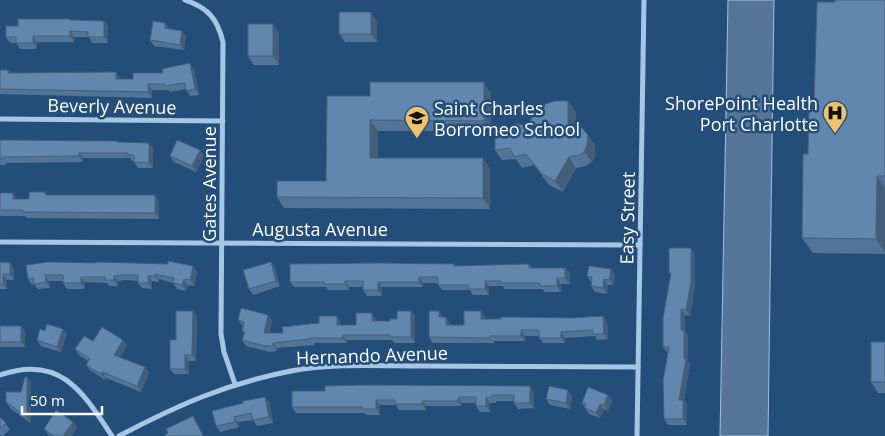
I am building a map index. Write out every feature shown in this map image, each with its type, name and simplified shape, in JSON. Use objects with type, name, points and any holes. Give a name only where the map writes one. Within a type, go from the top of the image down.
[{"type":"street","name":"Gates Avenue","points":[[185,0],[198,4],[211,15],[219,27],[223,42],[221,334],[224,352],[235,384]]},
{"type":"street","name":"Easy Street","points":[[637,436],[644,0]]},
{"type":"street","name":"Beverly Avenue","points":[[0,119],[223,121]]},
{"type":"street","name":"Augusta Avenue","points":[[0,242],[640,245]]},
{"type":"street","name":"Hernando Avenue","points":[[119,436],[173,408],[235,384],[293,371],[351,366],[638,367]]},
{"type":"street","points":[[0,375],[14,370],[34,369],[55,374],[74,385],[87,398],[112,436]]},
{"type":"water","points":[[728,0],[774,0],[768,436],[720,436]]},
{"type":"building","name":"ShorePoint Health Port Charlotte","points":[[835,0],[885,0],[885,176],[877,176],[876,239],[802,238],[803,154],[808,154],[809,103],[814,103],[817,2],[835,2]]},
{"type":"building","points":[[339,12],[371,12],[371,34],[339,34]]},
{"type":"building","points":[[18,19],[104,21],[104,37],[88,37],[88,32],[70,31],[70,36],[33,36],[33,43],[16,43],[16,37],[6,37],[6,26],[18,26]]},
{"type":"building","points":[[153,21],[165,23],[165,28],[182,31],[180,45],[150,40]]},
{"type":"building","points":[[248,24],[273,24],[273,56],[248,56]]},
{"type":"building","points":[[190,63],[195,89],[186,91],[185,83],[166,86],[165,84],[148,84],[148,92],[0,89],[0,70],[8,70],[8,73],[116,72],[116,79],[133,79],[133,73],[163,73],[162,69]]},
{"type":"building","points":[[370,82],[484,82],[484,121],[370,120],[370,158],[483,158],[483,198],[277,197],[277,181],[326,181],[327,96],[370,96]]},
{"type":"building","points":[[555,101],[568,101],[568,123],[582,128],[588,135],[584,152],[569,157],[555,181],[542,174],[526,154],[514,157],[510,148],[495,150],[495,131],[509,133],[515,123],[526,126],[545,104]]},
{"type":"building","points":[[0,140],[149,143],[149,163],[134,162],[134,155],[128,155],[128,153],[79,153],[79,156],[2,157],[0,159]]},
{"type":"building","points":[[177,140],[200,150],[192,166],[170,156]]},
{"type":"building","points":[[29,192],[45,192],[45,195],[155,195],[155,213],[23,212],[23,210],[0,210],[0,193],[13,193],[13,199],[29,199]]},
{"type":"building","points":[[669,248],[691,248],[691,282],[686,310],[681,309],[681,330],[684,330],[684,359],[686,359],[679,400],[683,400],[683,419],[664,419],[663,380],[669,347],[663,347],[663,318],[671,273],[669,273]]},
{"type":"building","points":[[168,261],[193,266],[190,280],[184,279],[182,285],[173,283],[174,278],[155,274],[155,276],[148,276],[148,283],[138,283],[138,275],[122,275],[114,276],[114,280],[105,280],[105,277],[81,277],[81,283],[63,283],[63,275],[45,275],[46,282],[34,284],[33,278],[28,279],[26,265],[48,262],[168,264]]},
{"type":"building","points":[[0,262],[10,263],[10,274],[3,274],[3,284],[0,284]]},
{"type":"building","points":[[271,262],[276,281],[249,289],[243,270]]},
{"type":"building","points":[[290,264],[454,264],[454,266],[529,264],[529,268],[565,268],[565,278],[557,278],[557,286],[540,286],[540,283],[485,281],[485,289],[469,289],[469,285],[438,285],[438,277],[419,277],[419,282],[378,282],[378,290],[363,290],[363,281],[345,281],[345,284],[290,282]]},
{"type":"building","points":[[589,266],[611,269],[609,280],[604,279],[603,288],[591,286],[592,277],[587,276]]},
{"type":"building","points":[[241,308],[268,315],[264,333],[283,333],[282,327],[319,323],[319,316],[337,316],[337,325],[356,325],[356,313],[372,313],[372,321],[390,321],[390,319],[397,319],[397,311],[411,311],[411,337],[343,335],[343,338],[310,338],[273,343],[273,346],[265,346],[242,340],[245,332],[242,331],[244,322],[238,320]]},
{"type":"building","points":[[176,311],[193,311],[192,355],[185,355],[185,369],[170,369],[170,340],[176,340]]},
{"type":"building","points":[[429,311],[439,311],[439,317],[446,317],[446,325],[464,325],[464,311],[481,311],[481,319],[501,319],[501,317],[574,318],[603,316],[604,334],[593,334],[593,330],[561,332],[561,338],[539,338],[539,330],[521,330],[521,336],[490,336],[490,338],[429,337]]},
{"type":"building","points":[[47,324],[63,329],[57,347],[37,340],[40,329],[45,331]]},
{"type":"building","points":[[0,326],[21,326],[21,342],[0,342]]},
{"type":"building","points":[[102,327],[123,340],[114,355],[145,367],[137,386],[102,372],[101,374],[86,365],[90,359],[75,349],[84,336],[93,341]]},
{"type":"building","points":[[871,342],[885,342],[885,382],[871,382]]},
{"type":"building","points":[[25,377],[27,377],[27,417],[6,402],[6,392],[21,392]]},
{"type":"building","points":[[325,386],[530,386],[530,403],[514,403],[514,395],[492,395],[492,397],[486,397],[486,406],[476,406],[476,397],[458,397],[458,401],[422,401],[422,404],[395,404],[395,400],[376,400],[376,409],[362,409],[362,407],[292,407],[292,391],[325,391]]},
{"type":"building","points":[[549,386],[568,390],[566,403],[546,399]]},
{"type":"building","points":[[588,387],[608,395],[604,405],[600,404],[596,413],[585,408],[586,404],[582,403]]},
{"type":"building","points":[[265,397],[269,417],[253,420],[251,413],[234,417],[235,422],[216,426],[212,411],[243,403],[243,401]]},
{"type":"building","points":[[56,410],[73,422],[63,436],[54,436],[44,429]]},
{"type":"building","points":[[193,416],[203,436],[164,436],[168,433],[166,429]]},
{"type":"building","points":[[0,417],[6,423],[0,429]]},
{"type":"place","name":"ShorePoint Health Port Charlotte","points":[[835,134]]},
{"type":"place","name":"Saint Charles Borromeo School","points":[[417,139]]}]
